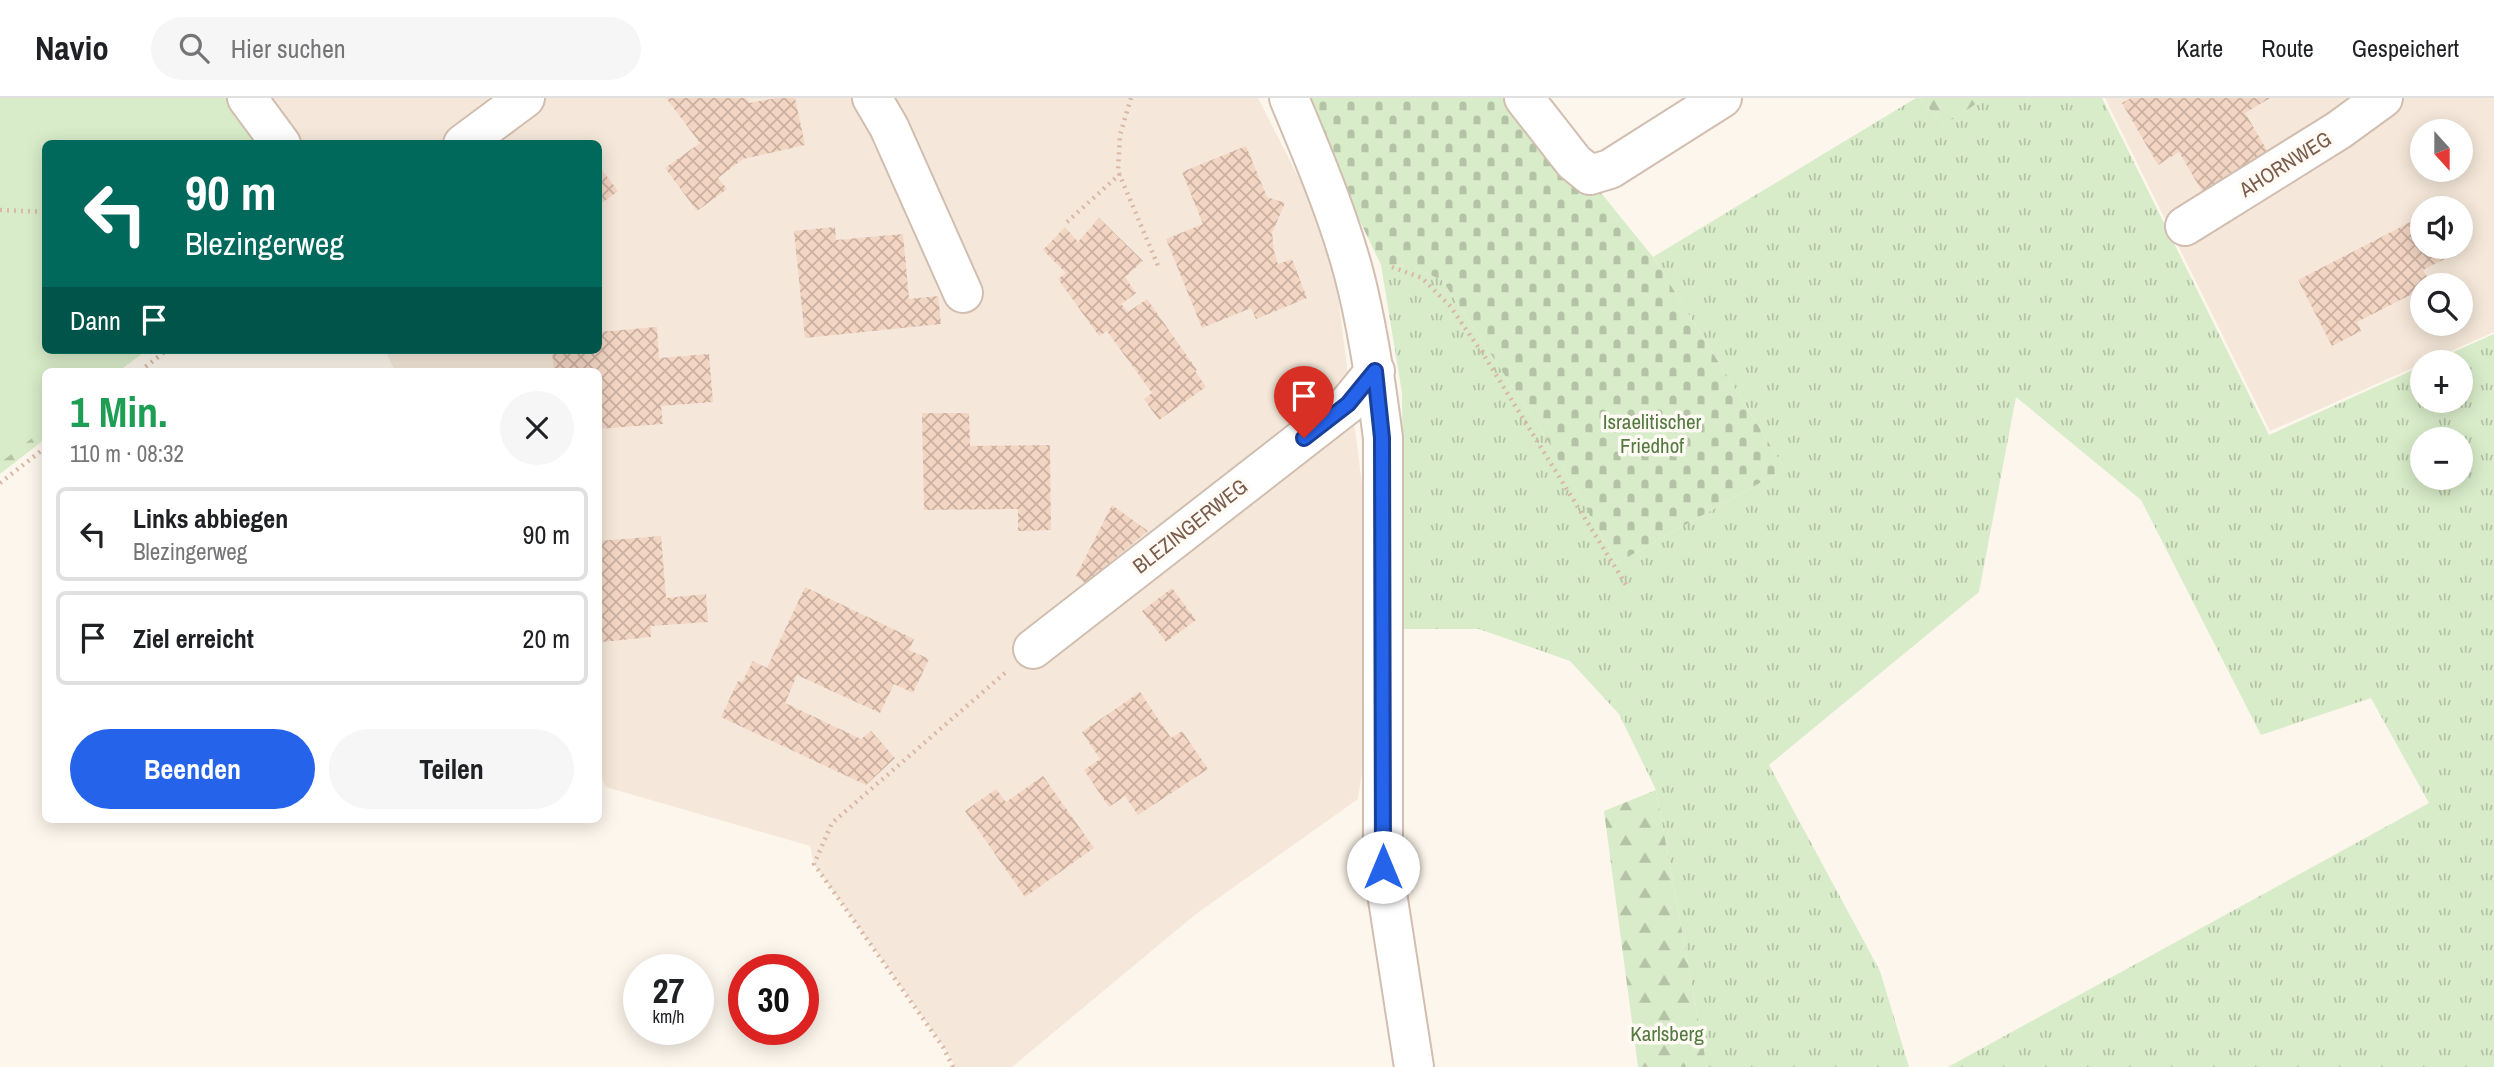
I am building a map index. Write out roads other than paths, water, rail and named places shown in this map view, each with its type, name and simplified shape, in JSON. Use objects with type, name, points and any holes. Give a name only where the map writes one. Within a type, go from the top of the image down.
[{"type":"street","points":[[247,98],[278,140]]},
{"type":"street","points":[[468,140],[525,98]]},
{"type":"street","points":[[872,98],[889,127],[963,293]]},
{"type":"street","points":[[1289,98],[1320,173],[1353,273],[1375,371],[1382,438],[1383,867],[1414,1067]]},
{"type":"street","points":[[1524,98],[1574,162],[1590,175],[1610,169],[1722,98]]},
{"type":"street","name":"AHORNWEG","points":[[2185,226],[2339,130],[2383,98]]},
{"type":"street","name":"BLEZINGERWEG","points":[[1033,649],[1348,404],[1375,371]]},
{"type":"park label","name":"Israelitischer Friedhof","points":[[1652,433]]},
{"type":"park label","name":"Karlsberg","points":[[1667,1033]]}]
